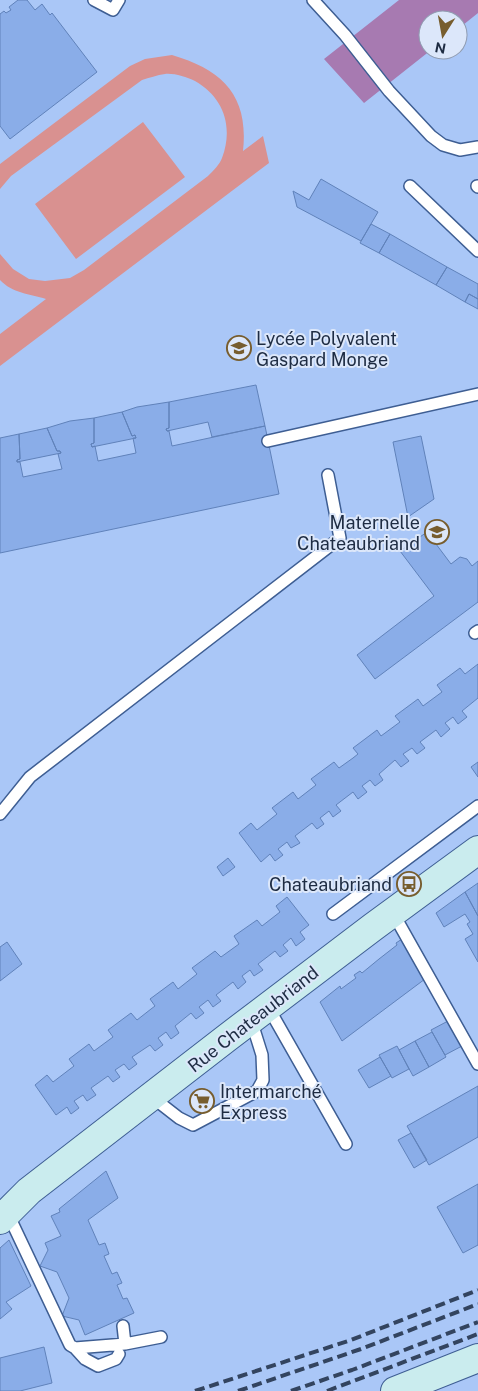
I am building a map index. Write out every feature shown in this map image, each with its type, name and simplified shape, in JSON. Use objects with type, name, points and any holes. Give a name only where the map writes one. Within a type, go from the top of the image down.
[{"type":"street","name":"Rue Chateaubriand","points":[[3,1214],[29,1191],[259,1014],[478,850]]},
{"type":"street","points":[[395,1391],[478,1358]]},
{"type":"lane","points":[[94,0],[113,10],[119,0]]},
{"type":"lane","points":[[313,0],[345,34],[389,91],[431,136],[443,145],[460,150],[478,147]]},
{"type":"lane","points":[[410,186],[478,251]]},
{"type":"lane","points":[[268,441],[478,394]]},
{"type":"lane","points":[[0,814],[30,777],[340,538],[328,475]]},
{"type":"lane","points":[[333,914],[478,806]]},
{"type":"lane","points":[[393,913],[478,1064]]},
{"type":"lane","points":[[152,1097],[179,1118],[193,1125],[257,1090],[263,1080],[259,1014]]},
{"type":"lane","points":[[259,1014],[346,1144]]},
{"type":"lane","points":[[3,1214],[70,1345],[85,1359],[98,1366],[116,1358],[122,1349],[123,1326]]},
{"type":"lane","points":[[75,1348],[122,1349],[161,1337]]},
{"type":"shaded area","points":[[399,0],[478,0],[478,13],[468,21],[468,10],[418,10],[418,60],[364,103],[324,59]]},
{"type":"shaded area","points":[[172,55],[190,61],[205,69],[218,77],[229,88],[237,100],[242,115],[244,132],[243,151],[263,136],[269,163],[0,366],[0,334],[46,299],[10,288],[0,280],[0,254],[13,269],[29,279],[45,281],[70,278],[84,270],[212,172],[222,158],[225,146],[227,135],[224,113],[213,95],[195,81],[172,74],[162,74],[142,80],[11,176],[0,189],[0,164],[130,66],[145,59]]},
{"type":"shaded area","points":[[143,122],[185,177],[76,259],[35,204]]},
{"type":"building","points":[[18,0],[27,0],[35,10],[42,4],[50,15],[52,13],[97,72],[10,139],[0,126],[0,14],[11,10],[9,7]]},
{"type":"building","points":[[321,179],[378,212],[361,241],[297,207],[293,191],[309,200]]},
{"type":"building","points":[[371,224],[390,234],[379,253],[360,243]]},
{"type":"building","points":[[390,234],[447,267],[436,285],[379,253]]},
{"type":"building","points":[[447,267],[478,284],[478,299],[469,294],[465,302],[436,285]]},
{"type":"building","points":[[469,294],[478,299],[478,309],[465,302]]},
{"type":"building","points":[[256,385],[265,426],[212,437],[208,422],[167,431],[166,429],[169,428],[169,402]]},
{"type":"building","points":[[169,402],[169,428],[166,429],[169,431],[172,446],[265,426],[279,494],[0,553],[0,438],[19,434],[20,459],[17,462],[20,462],[23,477],[62,469],[58,454],[61,453],[57,451],[47,428],[70,421],[94,418],[94,443],[91,444],[92,447],[95,446],[98,461],[136,453],[133,438],[136,438],[135,435],[132,436],[122,412],[137,407]]},
{"type":"building","points":[[122,412],[132,436],[135,435],[136,438],[92,447],[91,444],[94,443],[94,418]]},
{"type":"building","points":[[47,428],[57,451],[61,453],[17,462],[20,459],[19,434]]},
{"type":"building","points":[[421,436],[434,499],[408,517],[393,442]]},
{"type":"building","points":[[427,532],[451,564],[460,557],[467,559],[472,566],[478,561],[478,602],[375,679],[357,655],[434,596],[400,551]]},
{"type":"building","points":[[478,664],[478,698],[462,711],[467,717],[458,724],[453,717],[445,723],[450,729],[441,737],[436,730],[420,742],[425,748],[417,754],[412,748],[403,754],[409,761],[401,767],[395,760],[379,774],[383,780],[375,786],[370,780],[362,786],[367,792],[358,799],[353,792],[336,805],[341,811],[333,817],[329,811],[320,818],[324,824],[317,829],[312,823],[295,836],[300,843],[291,848],[287,842],[278,849],[283,855],[275,861],[270,854],[261,862],[239,833],[251,823],[257,830],[277,814],[272,808],[293,792],[298,799],[316,785],[311,779],[334,762],[339,768],[358,754],[353,748],[377,730],[381,736],[400,722],[395,716],[418,699],[423,706],[442,692],[437,685],[460,668],[465,674]]},
{"type":"building","points":[[478,762],[478,777],[471,767]]},
{"type":"building","points":[[228,858],[235,867],[223,876],[217,867]]},
{"type":"building","points":[[478,883],[478,916],[465,892]]},
{"type":"building","points":[[465,892],[478,916],[478,962],[465,939],[473,934],[467,924],[470,922],[465,914],[444,927],[436,913]]},
{"type":"building","points":[[287,897],[309,925],[300,932],[305,939],[296,946],[291,938],[283,945],[288,951],[280,957],[275,951],[258,964],[263,970],[254,976],[250,970],[242,976],[246,982],[238,989],[233,982],[216,995],[221,1001],[213,1007],[208,1000],[199,1007],[204,1013],[196,1019],[191,1013],[175,1026],[179,1033],[171,1039],[166,1032],[158,1038],[163,1045],[155,1051],[150,1045],[132,1057],[137,1064],[129,1070],[124,1064],[115,1070],[120,1077],[113,1082],[108,1076],[91,1088],[96,1095],[87,1101],[83,1095],[74,1101],[79,1108],[71,1114],[67,1107],[56,1115],[35,1085],[47,1075],[53,1082],[74,1066],[69,1059],[89,1044],[94,1051],[113,1037],[108,1030],[131,1013],[137,1020],[155,1006],[150,999],[173,982],[178,989],[197,974],[192,968],[215,951],[221,957],[239,944],[234,936],[257,920],[262,926],[280,912],[276,906]]},
{"type":"building","points":[[402,939],[425,979],[342,1041],[320,1002],[340,986],[341,989],[356,978],[354,975],[360,971],[362,973]]},
{"type":"building","points":[[7,942],[22,964],[0,981],[0,947]]},
{"type":"building","points":[[448,1021],[462,1046],[445,1055],[431,1030]]},
{"type":"building","points":[[432,1032],[446,1057],[429,1067],[415,1041]]},
{"type":"building","points":[[415,1041],[429,1067],[413,1076],[399,1050]]},
{"type":"building","points":[[397,1046],[409,1069],[392,1078],[379,1055]]},
{"type":"building","points":[[380,1057],[391,1076],[369,1088],[358,1070]]},
{"type":"building","points":[[478,1086],[478,1137],[429,1165],[407,1126]]},
{"type":"building","points":[[411,1133],[427,1160],[414,1168],[398,1140]]},
{"type":"building","points":[[106,1171],[118,1198],[88,1220],[99,1245],[105,1243],[109,1254],[104,1256],[112,1274],[117,1272],[122,1283],[117,1285],[123,1299],[127,1298],[134,1313],[85,1335],[79,1320],[62,1316],[69,1298],[57,1272],[40,1266],[48,1250],[45,1243],[61,1236],[51,1216],[60,1212],[59,1209]]},
{"type":"building","points":[[478,1184],[478,1245],[463,1253],[437,1207]]},
{"type":"building","points":[[9,1240],[31,1286],[6,1302],[12,1309],[0,1319],[0,1248]]},
{"type":"building","points":[[44,1347],[52,1383],[20,1391],[0,1391],[0,1358]]},
{"type":"railway","points":[[195,1391],[351,1340],[478,1290]]},
{"type":"railway","points":[[238,1391],[361,1349],[478,1304]]},
{"type":"railway","points":[[291,1391],[478,1322]]},
{"type":"railway","points":[[327,1391],[478,1334]]},
{"type":"place","name":"Lycée Polyvalent Gaspard Monge","points":[[239,348]]},
{"type":"place","name":"Maternelle Chateaubriand","points":[[437,532]]},
{"type":"place","name":"Chateaubriand","points":[[409,884]]},
{"type":"place","name":"Intermarché Express","points":[[202,1101]]}]
